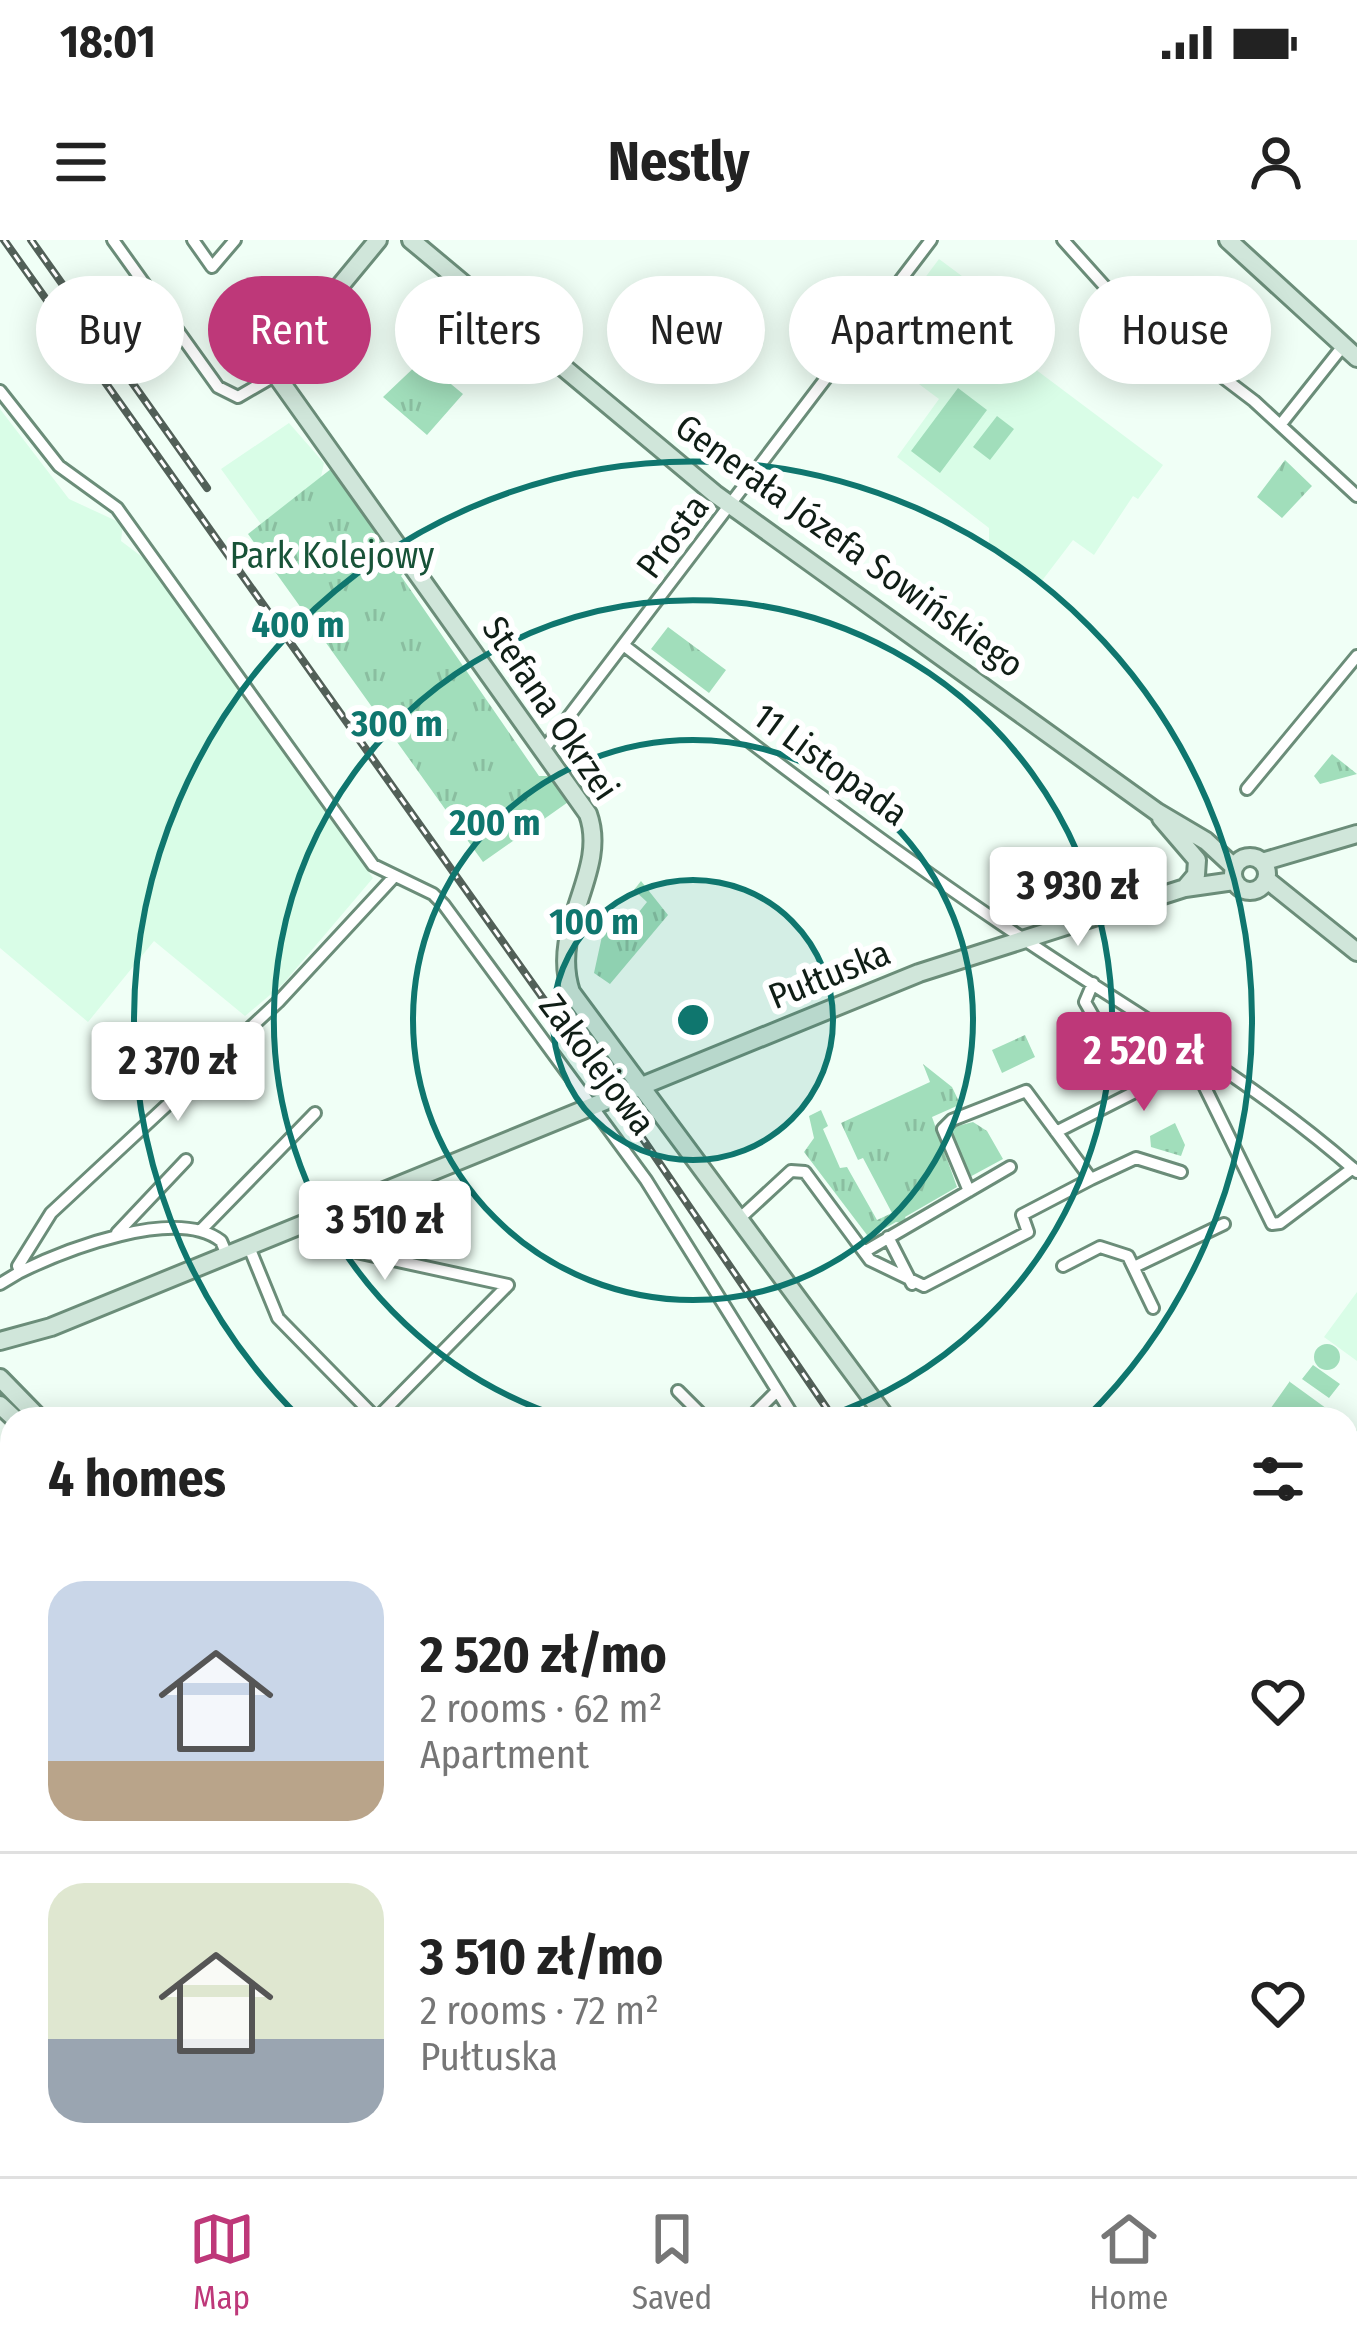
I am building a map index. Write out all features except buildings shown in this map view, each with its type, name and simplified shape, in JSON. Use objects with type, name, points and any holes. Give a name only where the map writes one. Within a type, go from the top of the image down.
[{"type":"street","points":[[113,240],[208,373]]},
{"type":"street","points":[[193,240],[212,267],[235,240]]},
{"type":"street","points":[[348,276],[378,240]]},
{"type":"street","name":"Generała Józefa Sowińskiego","points":[[411,240],[732,507],[1357,952]]},
{"type":"street","name":"Prosta","points":[[544,749],[931,240]]},
{"type":"street","points":[[1063,240],[1108,290],[1281,424],[1357,496]]},
{"type":"street","points":[[1228,240],[1350,352],[1281,424]]},
{"type":"street","points":[[216,384],[238,398],[261,384]]},
{"type":"street","name":"Stefana Okrzei","points":[[282,384],[588,814],[594,837],[564,943],[564,970],[571,992],[878,1407]]},
{"type":"street","name":"Zakolejowa","points":[[0,392],[59,466],[117,508],[374,865],[444,905],[652,1189],[787,1407]]},
{"type":"street","name":"11 Listopada","points":[[626,647],[826,800],[1022,939],[1206,1053],[1355,1170]]},
{"type":"street","points":[[1247,789],[1357,656]]},
{"type":"street","points":[[1157,812],[1197,860],[1196,874],[1185,888]]},
{"type":"street","name":"Pułtuska","points":[[0,1342],[51,1327],[919,973],[1185,888],[1250,872],[1357,834]]},
{"type":"street","points":[[20,1272],[20,1260],[51,1213],[278,1002],[392,879]]},
{"type":"street","points":[[1093,982],[1085,1002],[1137,1092]]},
{"type":"street","points":[[1057,1132],[1206,1053]]},
{"type":"street","points":[[1193,1063],[1271,1224],[1280,1223],[1355,1170]]},
{"type":"street","points":[[969,1192],[943,1134],[946,1123],[1026,1091],[1091,1179]]},
{"type":"street","points":[[200,1231],[314,1113]]},
{"type":"street","points":[[737,1220],[799,1170],[864,1252],[913,1284],[924,1286],[1028,1232],[1022,1215],[1136,1158],[1180,1172]]},
{"type":"street","points":[[117,1233],[186,1160]]},
{"type":"street","points":[[864,1252],[1010,1167]]},
{"type":"street","points":[[305,1223],[315,1244],[508,1285],[388,1407]]},
{"type":"street","points":[[1134,1267],[1224,1224]]},
{"type":"street","points":[[0,1285],[20,1272],[117,1233],[200,1231],[221,1241],[227,1256]]},
{"type":"street","points":[[888,1238],[913,1284]]},
{"type":"street","points":[[249,1246],[278,1318],[366,1407]]},
{"type":"street","points":[[1063,1266],[1100,1247],[1128,1256],[1153,1308]]},
{"type":"street","name":"Pułtuska","points":[[0,1358],[51,1327]]},
{"type":"street","points":[[0,1378],[28,1407]]},
{"type":"street","points":[[678,1391],[694,1407]]},
{"type":"street","points":[[760,1407],[776,1392]]},
{"type":"shaded area","points":[[939,259],[962,276],[926,276]]},
{"type":"shaded area","points":[[919,384],[1055,384],[1163,465],[1138,499],[1133,496],[1094,555],[1073,540],[1041,582],[989,543],[989,528],[897,457],[939,399]]},
{"type":"shaded area","points":[[0,409],[69,499],[123,524],[121,541],[145,559],[373,878],[283,984],[245,1016],[154,941],[88,1022],[0,948]]},
{"type":"shaded area","points":[[289,423],[324,463],[319,486],[266,531],[221,469]]},
{"type":"shaded area","points":[[1357,1292],[1357,1361],[1324,1337]]},
{"type":"green space","points":[[397,384],[451,384],[463,394],[427,435],[383,397]]},
{"type":"green space","points":[[958,388],[987,410],[940,473],[911,451]]},
{"type":"green space","points":[[997,416],[1014,429],[990,460],[973,447]]},
{"type":"green space","points":[[1285,460],[1312,486],[1282,518],[1257,497]]},
{"type":"green space","name":"Park Kolejowy","points":[[336,465],[409,567],[401,576],[539,776],[552,776],[571,800],[483,862],[248,534]]},
{"type":"green space","points":[[668,627],[726,670],[709,693],[651,649]]},
{"type":"green space","points":[[1332,754],[1357,774],[1320,784],[1314,776]]},
{"type":"green space","points":[[641,881],[668,915],[610,984],[594,973],[604,927],[618,938],[647,902],[634,890]]},
{"type":"green space","points":[[1025,1035],[1035,1057],[1002,1073],[992,1050]]},
{"type":"green space","points":[[923,1064],[952,1087],[964,1112],[959,1105],[932,1117],[957,1187],[905,1217],[908,1224],[896,1222],[875,1234],[878,1239],[864,1243],[867,1235],[804,1152],[814,1138],[809,1116],[821,1110],[828,1126],[823,1129],[840,1168],[847,1167],[877,1220],[892,1213],[841,1123],[930,1082]]},
{"type":"green space","points":[[973,1122],[987,1131],[1003,1159],[966,1179],[946,1129]]},
{"type":"green space","points":[[1175,1123],[1185,1145],[1181,1156],[1151,1147],[1150,1136]]},
{"type":"green space","points":[[1327,1344],[1340,1357],[1327,1370],[1314,1357]]},
{"type":"green space","points":[[1313,1365],[1340,1384],[1329,1398],[1302,1379]]},
{"type":"green space","points":[[1290,1381],[1324,1407],[1272,1407]]},
{"type":"railway","points":[[4,240],[643,1139],[826,1407]]},
{"type":"railway","points":[[31,240],[207,488]]}]
